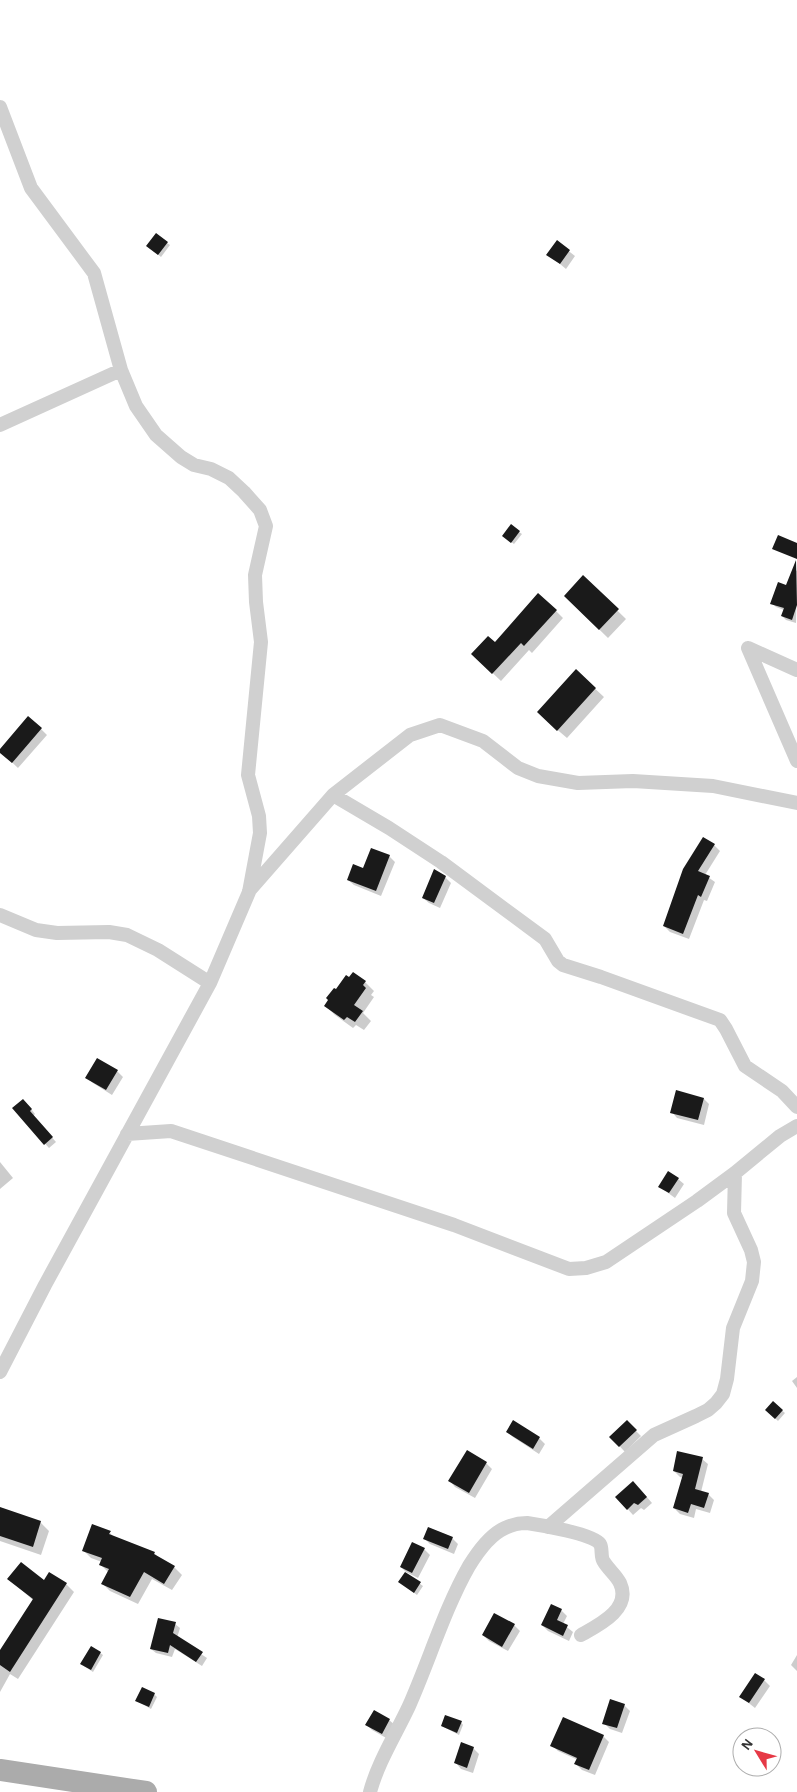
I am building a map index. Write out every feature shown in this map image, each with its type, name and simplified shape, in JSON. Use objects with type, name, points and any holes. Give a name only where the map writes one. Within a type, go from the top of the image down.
[{"type":"main road","points":[[0,1770],[146,1792]]},
{"type":"street","points":[[0,107],[31,188],[94,273],[120,370],[136,406],[156,434],[181,457],[194,465],[211,469],[229,478],[260,510],[266,526],[255,575],[261,642],[248,774],[259,816],[260,833],[249,892],[210,983],[45,1285],[0,1372]]},
{"type":"street","points":[[0,425],[120,370]]},
{"type":"street","points":[[797,670],[748,648],[797,761]]},
{"type":"street","points":[[249,892],[333,795],[410,735],[440,725],[483,741],[518,768],[538,776],[578,783],[633,781],[713,786],[797,803]]},
{"type":"street","points":[[333,795],[441,862],[545,939],[558,961],[563,964],[720,1020],[745,1066],[782,1091],[797,1106]]},
{"type":"street","points":[[0,915],[36,930],[57,934],[109,932],[127,935],[158,950],[210,983]]},
{"type":"street","points":[[127,1134],[171,1132],[454,1225],[569,1269],[586,1268],[606,1262],[735,1173],[780,1136],[797,1126]]},
{"type":"street","points":[[548,1528],[654,1435],[708,1410],[722,1394],[727,1379],[733,1328],[752,1281],[754,1262],[751,1250],[734,1213],[735,1173]]},
{"type":"street","points":[[370,1792],[381,1763],[409,1706],[456,1592],[470,1565],[489,1540],[504,1528],[525,1523],[582,1534],[600,1544],[604,1562],[619,1581],[622,1589],[622,1600],[616,1612],[605,1622],[581,1635]]},
{"type":"building","points":[[156,233],[168,242],[158,255],[146,246]]},
{"type":"building","points":[[557,240],[570,250],[560,264],[546,255]]},
{"type":"building","points":[[511,524],[520,531],[511,543],[502,536]]},
{"type":"building","points":[[778,535],[797,543],[797,559],[772,549]]},
{"type":"building","points":[[796,560],[797,605],[792,620],[781,616],[784,608],[770,604],[778,582],[786,585]]},
{"type":"building","points":[[583,575],[619,609],[599,630],[564,596]]},
{"type":"building","points":[[538,593],[557,610],[524,646],[521,643],[492,674],[471,654],[488,636],[495,642]]},
{"type":"building","points":[[576,669],[596,688],[557,731],[537,712]]},
{"type":"building","points":[[28,716],[42,728],[12,763],[0,753],[0,749]]},
{"type":"building","points":[[703,837],[715,844],[698,871],[710,876],[701,897],[698,895],[683,934],[663,926],[683,869]]},
{"type":"building","points":[[371,848],[390,855],[376,891],[347,880],[353,864],[363,868]]},
{"type":"building","points":[[434,869],[446,876],[434,903],[422,898]]},
{"type":"building","points":[[353,972],[366,981],[363,985],[366,988],[354,1005],[363,1011],[355,1022],[347,1017],[344,1020],[324,1006],[328,1000],[326,998],[334,988],[336,989],[346,975],[349,977]]},
{"type":"building","points":[[97,1058],[118,1070],[106,1090],[85,1078]]},
{"type":"building","points":[[676,1090],[704,1098],[698,1120],[670,1113]]},
{"type":"building","points":[[23,1099],[32,1109],[30,1111],[53,1137],[44,1145],[12,1108]]},
{"type":"building","points":[[668,1171],[679,1178],[669,1193],[658,1187]]},
{"type":"building","points":[[773,1401],[783,1410],[775,1419],[765,1410]]},
{"type":"building","points":[[513,1420],[540,1437],[533,1449],[506,1432]]},
{"type":"building","points":[[627,1420],[637,1430],[619,1447],[609,1437]]},
{"type":"building","points":[[467,1450],[487,1462],[469,1493],[448,1481]]},
{"type":"building","points":[[677,1451],[703,1457],[695,1489],[709,1493],[704,1508],[691,1504],[688,1513],[673,1508],[683,1474],[673,1471]]},
{"type":"building","points":[[633,1481],[647,1497],[638,1505],[634,1503],[627,1510],[615,1497]]},
{"type":"building","points":[[0,1507],[41,1521],[33,1547],[0,1536]]},
{"type":"building","points":[[92,1524],[111,1531],[109,1534],[155,1552],[154,1554],[175,1566],[164,1584],[144,1572],[130,1597],[101,1584],[109,1569],[99,1565],[102,1558],[82,1551]]},
{"type":"building","points":[[428,1527],[453,1537],[448,1549],[423,1539]]},
{"type":"building","points":[[412,1542],[425,1548],[412,1573],[400,1567]]},
{"type":"building","points":[[21,1562],[44,1580],[49,1572],[67,1583],[10,1672],[0,1665],[0,1650],[33,1599],[7,1579]]},
{"type":"building","points":[[405,1572],[421,1582],[414,1593],[398,1582]]},
{"type":"building","points":[[551,1604],[562,1609],[557,1620],[568,1625],[563,1636],[541,1625]]},
{"type":"building","points":[[494,1613],[515,1624],[502,1647],[482,1635]]},
{"type":"building","points":[[158,1618],[176,1622],[173,1633],[203,1652],[196,1662],[170,1645],[168,1653],[150,1649]]},
{"type":"building","points":[[91,1646],[101,1652],[91,1670],[80,1664]]},
{"type":"building","points":[[755,1673],[765,1679],[749,1703],[739,1697]]},
{"type":"building","points":[[142,1687],[155,1693],[149,1707],[135,1701]]},
{"type":"building","points":[[610,1699],[625,1704],[617,1728],[602,1724]]},
{"type":"building","points":[[374,1710],[390,1719],[382,1734],[365,1725]]},
{"type":"building","points":[[445,1715],[462,1721],[457,1733],[441,1726]]},
{"type":"building","points":[[563,1717],[604,1735],[589,1770],[574,1764],[577,1758],[550,1746]]},
{"type":"building","points":[[461,1742],[474,1747],[467,1768],[454,1763]]}]
